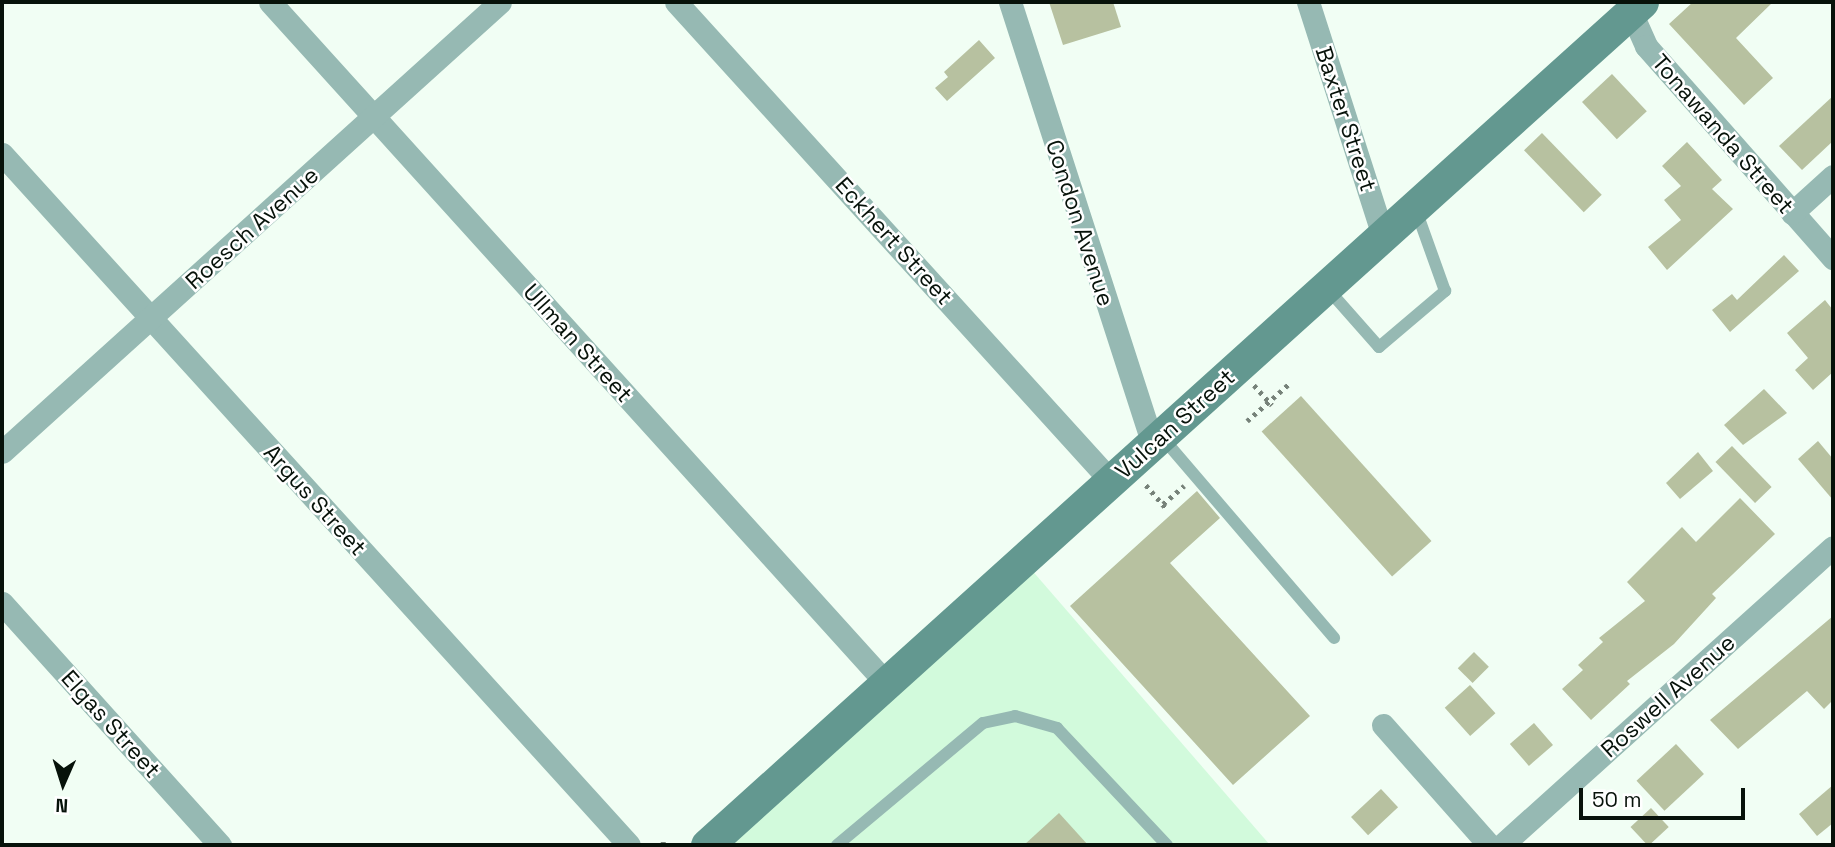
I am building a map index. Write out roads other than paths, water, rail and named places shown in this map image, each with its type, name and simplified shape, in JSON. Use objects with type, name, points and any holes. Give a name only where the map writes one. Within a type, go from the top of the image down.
[{"type":"street","name":"Ullman Street","points":[[270,2],[887,684]]},
{"type":"street","name":"Roesch Avenue","points":[[2,452],[500,2]]},
{"type":"street","name":"Eckhert Street","points":[[676,2],[1127,482]]},
{"type":"street","name":"Condon Avenue","points":[[1010,2],[1157,440]]},
{"type":"street","name":"Baxter Street","points":[[1308,2],[1383,235]]},
{"type":"street","name":"Vulcan Street","points":[[707,845],[887,684],[1127,482],[1157,440],[1633,5]]},
{"type":"street","name":"Tonawanda Street","points":[[1633,5],[1646,46],[1833,258]]},
{"type":"street","name":"Argus Street","points":[[2,154],[629,845]]},
{"type":"street","points":[[1792,213],[1833,176]]},
{"type":"street","name":"Roswell Avenue","points":[[1502,845],[1833,547]]},
{"type":"street","name":"Elgas Street","points":[[2,603],[220,845]]},
{"type":"street","points":[[1383,725],[1489,845]]},
{"type":"lane","points":[[1326,287],[1379,346],[1445,291],[1415,207]]},
{"type":"lane","points":[[1157,440],[1334,638]]},
{"type":"lane","points":[[837,845],[983,723],[1015,716],[1057,728],[1167,845]]}]
